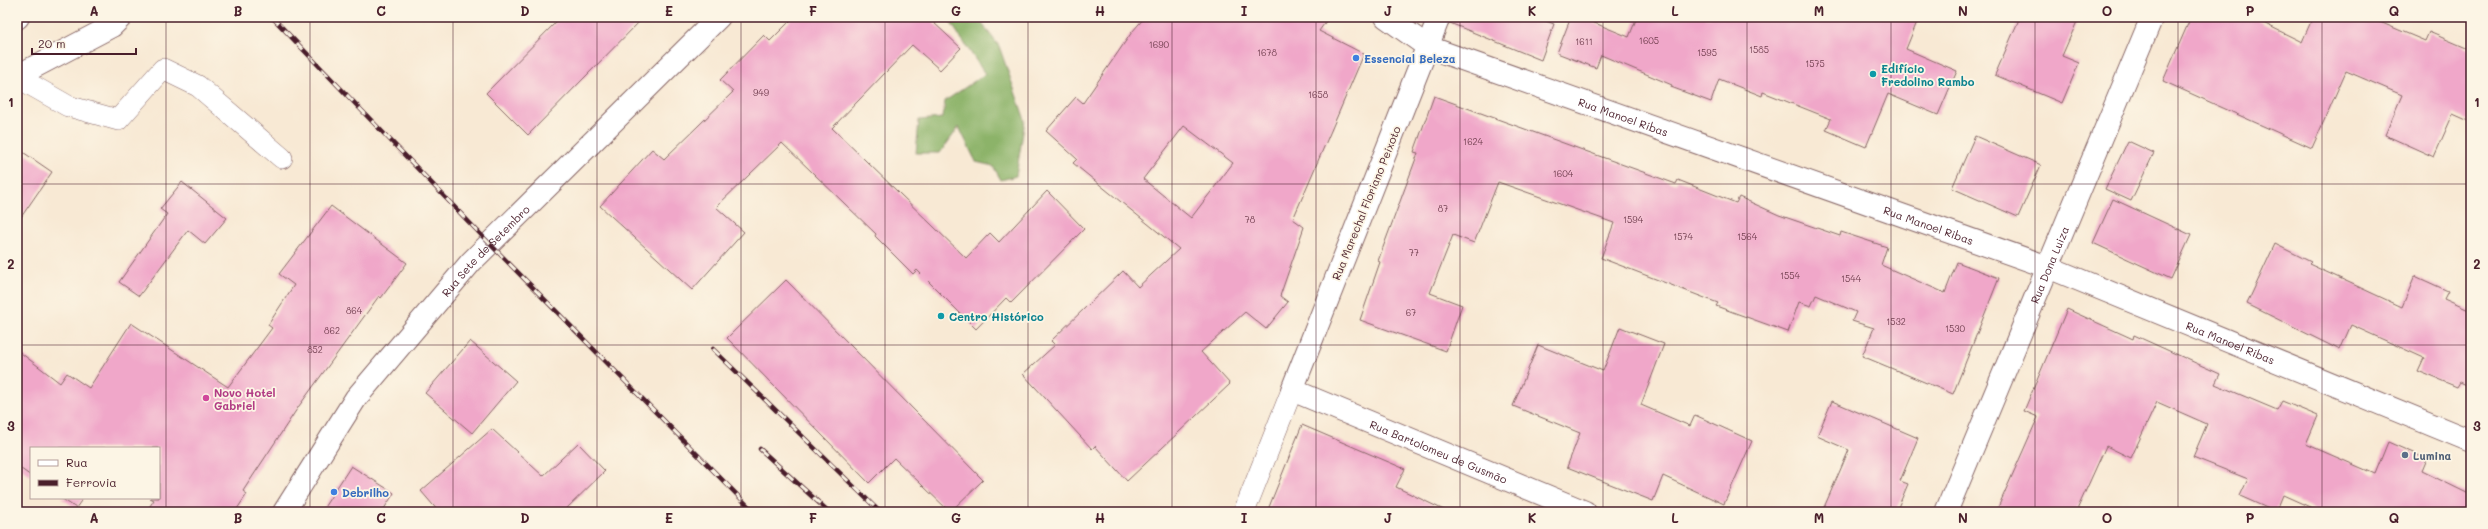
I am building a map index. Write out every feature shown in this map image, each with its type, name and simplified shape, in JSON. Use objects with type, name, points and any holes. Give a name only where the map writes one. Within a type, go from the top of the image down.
[{"type":"street","points":[[17,76],[112,26],[121,17]]},
{"type":"street","name":"Rua Sete de Setembro","points":[[284,512],[356,398],[471,262],[719,17]]},
{"type":"street","name":"Rua Manoel Ribas","points":[[1386,17],[1428,47],[2048,267],[2471,441]]},
{"type":"street","name":"Rua Marechal Floriano Peixoto","points":[[1292,390],[1440,17]]},
{"type":"street","name":"Rua Dona Luiza","points":[[1946,512],[2152,17]]},
{"type":"street","name":"Rua Bartolomeu de Gusmão","points":[[1292,390],[1585,512]]},
{"type":"lane","points":[[17,76],[68,106],[118,120],[163,69],[198,86],[282,158]]},
{"type":"lane","points":[[1244,512],[1292,390]]},
{"type":"green space","points":[[947,17],[977,17],[999,46],[1025,120],[1016,176],[1001,180],[993,166],[976,162],[959,127],[940,153],[916,153],[919,120],[943,118],[945,101],[985,74]]},
{"type":"building","points":[[561,17],[644,17],[528,135],[486,93]]},
{"type":"building","points":[[794,17],[938,17],[933,22],[961,48],[940,70],[912,45],[832,128],[966,258],[990,233],[999,242],[1047,191],[1084,229],[1011,303],[1006,298],[976,329],[917,270],[913,274],[875,236],[876,234],[782,143],[716,207],[744,232],[692,290],[600,206],[652,149],[664,159],[733,92],[720,80],[764,35],[770,41]]},
{"type":"building","points":[[1145,17],[1329,17],[1319,31],[1364,54],[1293,219],[1304,227],[1280,296],[1288,302],[1266,329],[1245,312],[1201,352],[1230,384],[1127,481],[1095,446],[1092,449],[1023,374],[1055,345],[1051,341],[1123,271],[1138,287],[1179,249],[1073,163],[1077,159],[1046,131],[1076,97],[1083,103],[1132,32]],"holes":[[[1184,126],[1233,163],[1191,218],[1143,179]]]},
{"type":"building","points":[[1451,17],[1535,17],[1554,24],[1541,60],[1450,23]]},
{"type":"building","points":[[1571,17],[1580,17],[1629,37],[1637,17],[1919,17],[1906,49],[1957,71],[1938,115],[1888,94],[1866,147],[1826,130],[1831,119],[1763,92],[1762,96],[1719,79],[1711,102],[1671,87],[1672,85],[1601,55],[1596,68],[1557,53]]},
{"type":"building","points":[[2020,17],[2079,17],[2062,56],[2079,63],[2062,103],[1995,75]]},
{"type":"building","points":[[2191,17],[2251,17],[2302,42],[2313,17],[2368,17],[2425,41],[2429,32],[2471,50],[2471,122],[2453,114],[2434,157],[2385,135],[2402,95],[2346,71],[2312,148],[2163,81]]},
{"type":"building","points":[[1434,96],[1676,184],[1678,180],[1736,203],[1739,197],[1779,215],[1840,236],[1841,232],[1887,247],[1881,265],[1945,293],[1957,262],[1999,278],[1953,394],[1862,356],[1874,328],[1852,321],[1856,312],[1816,295],[1811,306],[1799,302],[1788,332],[1716,306],[1718,303],[1601,258],[1614,223],[1498,182],[1474,243],[1453,235],[1430,293],[1462,305],[1446,351],[1360,320],[1380,262],[1378,261],[1418,153],[1414,152]]},
{"type":"building","points":[[1975,136],[2041,165],[2018,217],[1952,188]]},
{"type":"building","points":[[2128,141],[2154,153],[2131,201],[2105,189]]},
{"type":"building","points":[[17,148],[52,172],[17,223]]},
{"type":"building","points":[[182,182],[227,218],[205,244],[188,230],[139,296],[119,282],[167,214],[160,209]]},
{"type":"building","points":[[2113,199],[2191,235],[2171,279],[2093,243]]},
{"type":"building","points":[[331,206],[407,263],[381,298],[379,296],[299,406],[243,491],[247,494],[235,512],[146,512],[154,500],[152,499],[160,499],[160,447],[30,447],[30,475],[17,466],[17,350],[60,383],[67,373],[89,388],[131,323],[228,387],[272,328],[268,325],[294,285],[279,274]]},
{"type":"building","points":[[2275,244],[2311,262],[2309,264],[2402,307],[2415,276],[2448,291],[2444,299],[2471,311],[2471,387],[2460,382],[2457,387],[2418,371],[2424,358],[2351,325],[2340,350],[2247,304]]},
{"type":"building","points":[[786,280],[983,480],[950,512],[894,458],[869,483],[727,338]]},
{"type":"building","points":[[2067,309],[2133,339],[2134,335],[2220,374],[2215,384],[2277,410],[2282,401],[2318,416],[2306,444],[2375,474],[2388,442],[2427,459],[2422,471],[2471,495],[2471,512],[2321,512],[2283,495],[2276,512],[2240,496],[2248,479],[2193,457],[2207,424],[2157,402],[2131,458],[2106,446],[2076,512],[1996,512],[2038,417],[2024,411]]},
{"type":"building","points":[[1620,327],[1664,344],[1641,405],[1690,426],[1695,415],[1752,441],[1724,504],[1663,476],[1653,501],[1567,467],[1580,433],[1513,406],[1538,345],[1603,371]]},
{"type":"building","points":[[470,341],[516,381],[472,433],[425,393]]},
{"type":"building","points":[[1832,401],[1918,438],[1900,481],[1908,484],[1896,512],[1822,512],[1849,450],[1817,436]]},
{"type":"building","points":[[1302,425],[1405,469],[1396,487],[1448,512],[1267,512]]},
{"type":"building","points":[[492,429],[543,476],[578,443],[605,471],[563,512],[439,512],[421,491]]},
{"type":"building","points":[[351,466],[394,493],[382,512],[321,512]]},
{"type":"building","points":[[62,499],[82,499],[76,508]]},
{"type":"railway","points":[[272,17],[489,243],[754,512]]},
{"type":"railway","points":[[713,349],[880,512]]},
{"type":"railway","points":[[760,449],[829,512]]},
{"type":"place","name":"Essencial Beleza","points":[[1356,58]]},
{"type":"place","name":"Edifício Fredolino Rambo","points":[[1873,74]]},
{"type":"place","name":"Centro Histórico","points":[[941,316]]},
{"type":"place","name":"Novo Hotel Gabriel","points":[[206,398]]},
{"type":"place","name":"Lumina","points":[[2405,455]]},
{"type":"place","name":"Debrilho","points":[[334,492]]}]
